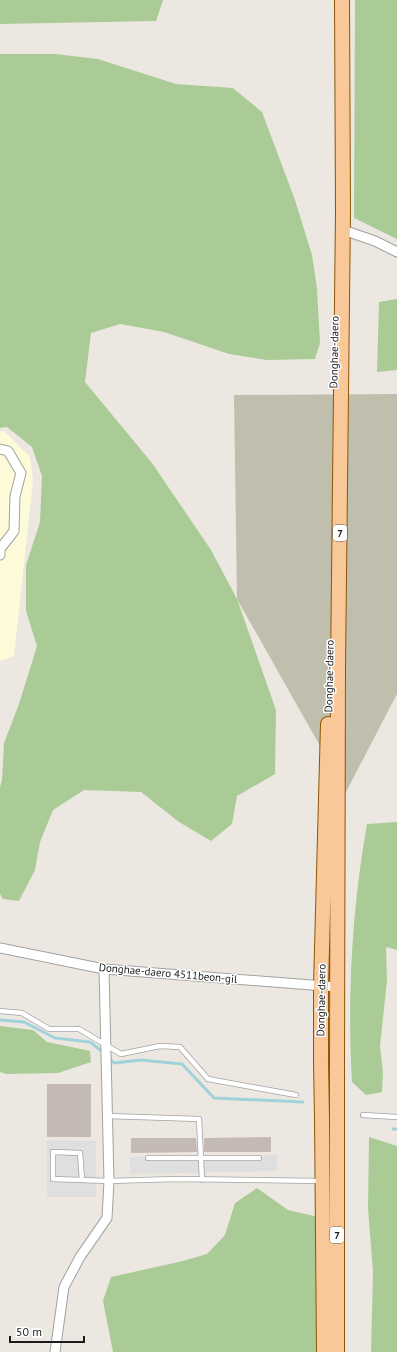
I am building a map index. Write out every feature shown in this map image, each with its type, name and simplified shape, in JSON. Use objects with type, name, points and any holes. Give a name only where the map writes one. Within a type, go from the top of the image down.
[{"type":"main road","name":"Donghae-daero","points":[[324,1352],[321,986],[328,733],[335,312],[336,0]]},
{"type":"main road","name":"Donghae-daero","points":[[337,1352],[338,668],[343,230],[342,0]]},
{"type":"street","points":[[343,230],[375,241],[397,252]]},
{"type":"street","points":[[0,449],[8,451],[21,473],[15,496],[14,531],[0,549],[0,556]]},
{"type":"street","name":"Donghae-daero 4511beon-gil","points":[[0,948],[104,968],[337,987]]},
{"type":"street","points":[[55,1352],[64,1287],[80,1257],[107,1218],[109,1181],[104,968]]},
{"type":"lane","points":[[0,1011],[22,1013],[49,1029],[79,1029],[121,1054],[160,1046],[180,1047],[208,1079],[296,1095]]},
{"type":"lane","points":[[363,1115],[397,1117]]},
{"type":"lane","points":[[107,1116],[199,1119],[202,1180]]},
{"type":"lane","points":[[82,1180],[80,1152],[53,1152],[53,1179],[109,1181],[323,1181]]},
{"type":"lane","points":[[148,1158],[259,1158]]},
{"type":"shaded area","points":[[397,394],[397,694],[346,792],[237,599],[234,395]]},
{"type":"shaded area","points":[[4,431],[30,457],[33,480],[14,656],[0,661],[0,432]]},
{"type":"shaded area","points":[[47,1140],[96,1141],[96,1197],[47,1197]]},
{"type":"shaded area","points":[[277,1155],[277,1171],[130,1174],[130,1157]]},
{"type":"green space","points":[[0,0],[163,0],[156,21],[0,24]]},
{"type":"green space","points":[[355,0],[397,0],[397,239],[354,218]]},
{"type":"green space","points":[[0,54],[55,54],[98,59],[176,84],[233,88],[262,112],[295,200],[312,255],[317,288],[320,343],[315,359],[267,360],[229,354],[164,332],[120,324],[91,333],[85,382],[152,463],[211,550],[237,599],[276,710],[275,774],[237,796],[232,824],[211,841],[179,822],[141,792],[84,790],[53,810],[40,842],[35,870],[19,901],[3,899],[0,894],[0,787],[2,780],[4,743],[19,704],[37,646],[26,611],[26,565],[40,522],[42,476],[32,447],[7,427],[0,428]]},
{"type":"green space","points":[[397,299],[397,370],[377,372],[379,302]]},
{"type":"green space","points":[[397,822],[397,950],[386,947],[387,980],[380,1046],[383,1072],[382,1092],[366,1095],[352,1082],[350,1017],[354,920],[367,824]]},
{"type":"green space","points":[[0,1026],[33,1030],[47,1042],[90,1051],[91,1062],[58,1073],[6,1074],[0,1072]]},
{"type":"green space","points":[[369,1137],[397,1146],[397,1352],[371,1352],[373,1272],[368,1208]]},
{"type":"green space","points":[[257,1188],[288,1210],[318,1217],[317,1352],[113,1352],[103,1301],[111,1277],[183,1261],[207,1254],[225,1235],[235,1203]]},
{"type":"building","points":[[47,1084],[91,1084],[91,1137],[47,1137]]},
{"type":"building","points":[[271,1137],[271,1152],[204,1152],[204,1138]]},
{"type":"building","points":[[131,1138],[196,1138],[197,1152],[131,1153]]},
{"type":"waterway","points":[[0,1020],[24,1022],[55,1038],[90,1042],[104,1053]]},
{"type":"waterway","points":[[108,1057],[114,1063],[141,1060],[182,1064],[214,1098],[303,1102]]}]
